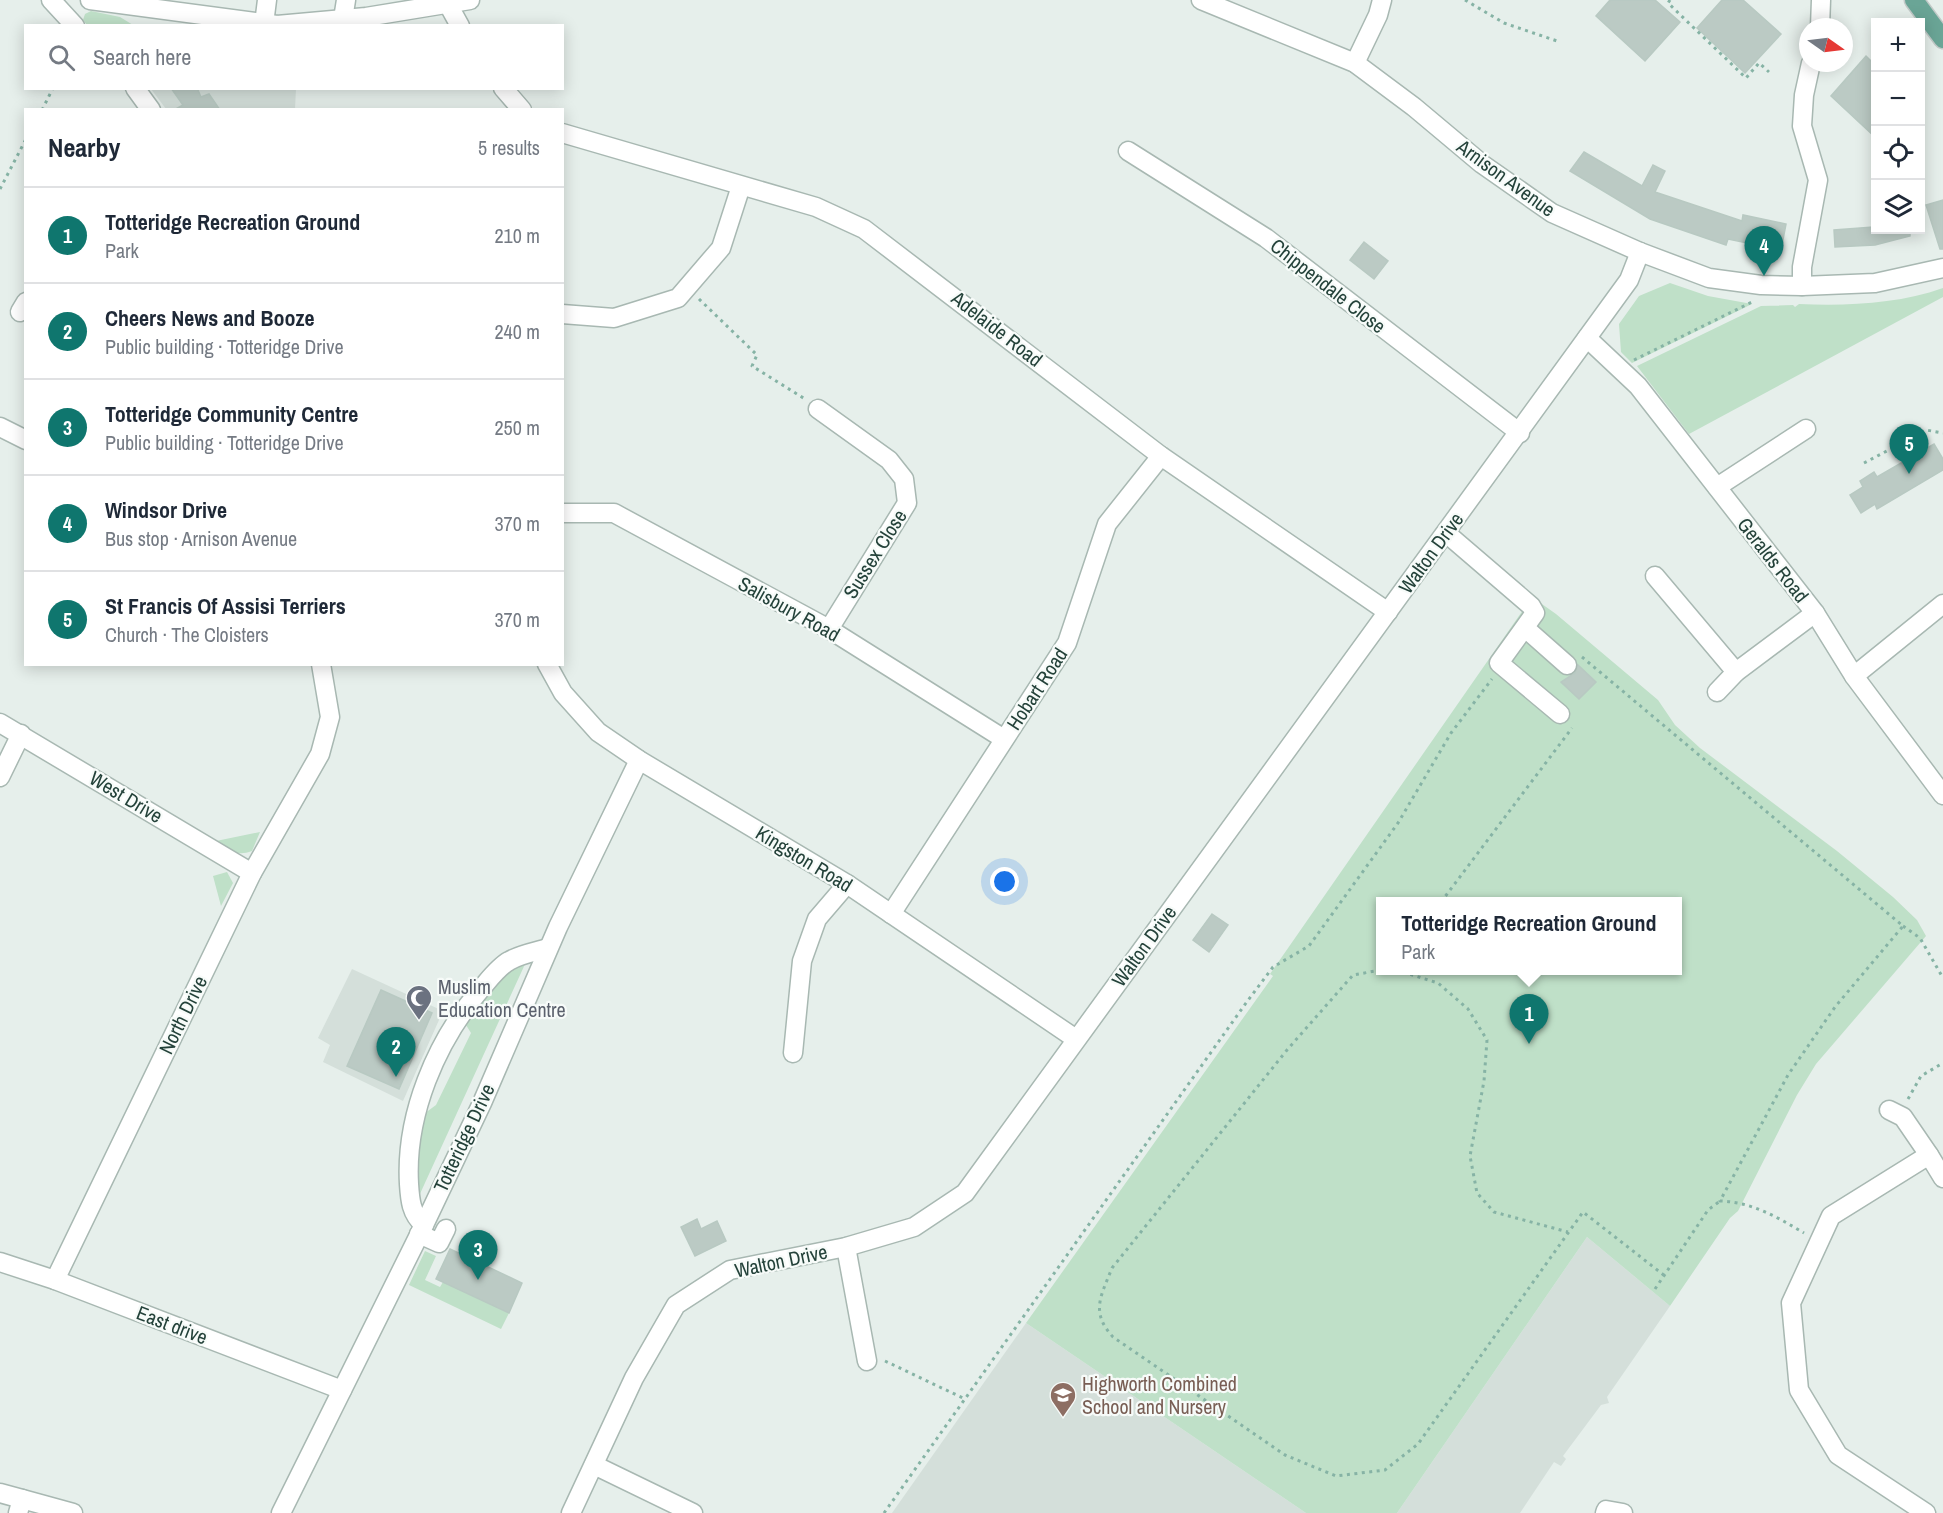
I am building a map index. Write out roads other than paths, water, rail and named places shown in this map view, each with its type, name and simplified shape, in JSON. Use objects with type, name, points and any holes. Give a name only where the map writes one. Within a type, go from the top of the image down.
[{"type":"main road","points":[[1914,0],[1943,39]]},
{"type":"street","points":[[51,0],[73,24]]},
{"type":"street","points":[[90,0],[150,18],[176,6],[264,24],[267,0]]},
{"type":"street","points":[[343,19],[346,0]]},
{"type":"street","points":[[288,24],[343,19],[427,4],[449,6],[470,0]]},
{"type":"street","name":"Arnison Avenue","points":[[1201,0],[1355,63],[1414,107],[1482,164],[1552,213],[1640,252],[1709,278],[1761,285],[1875,283],[1943,267]]},
{"type":"street","points":[[1355,63],[1378,15],[1382,0]]},
{"type":"street","points":[[1820,18],[1821,0]]},
{"type":"street","points":[[449,6],[459,24]]},
{"type":"street","points":[[1802,286],[1802,267],[1818,180],[1802,126],[1804,95],[1809,72]]},
{"type":"street","points":[[136,90],[150,108]]},
{"type":"street","points":[[505,90],[520,108]]},
{"type":"street","name":"Adelaide Road","points":[[564,134],[816,207],[864,229],[1161,456],[1388,612]]},
{"type":"street","name":"Chippendale Close","points":[[1128,151],[1266,238],[1520,433]]},
{"type":"street","points":[[564,314],[614,318],[678,298],[721,248],[741,186]]},
{"type":"street","name":"Walton Drive","points":[[571,1513],[634,1378],[676,1305],[730,1270],[846,1246],[914,1227],[965,1193],[1520,433],[1629,280],[1640,252]]},
{"type":"street","name":"Geralds Road","points":[[1587,338],[1638,386],[1717,487],[1815,613],[1854,676],[1943,795]]},
{"type":"street","name":"Sussex Close","points":[[818,409],[889,460],[904,479],[907,502],[829,629]]},
{"type":"street","points":[[0,427],[24,439]]},
{"type":"street","points":[[1717,487],[1806,429]]},
{"type":"street","name":"Hobart Road","points":[[891,914],[1067,643],[1107,524],[1161,456]]},
{"type":"street","name":"Salisbury Road","points":[[564,513],[614,513],[829,629],[1004,740]]},
{"type":"street","points":[[1446,533],[1531,606],[1535,613],[1498,663],[1560,714]]},
{"type":"street","points":[[1655,576],[1736,672]]},
{"type":"street","points":[[1854,676],[1943,604]]},
{"type":"street","points":[[1717,692],[1736,672],[1815,613]]},
{"type":"street","points":[[1525,628],[1567,665]]},
{"type":"street","name":"North Drive","points":[[55,1280],[252,873],[320,754],[330,717],[321,666]]},
{"type":"street","name":"Kingston Road","points":[[548,666],[564,693],[598,732],[639,760],[847,884],[1076,1039]]},
{"type":"street","name":"West Drive","points":[[0,723],[252,873]]},
{"type":"street","points":[[0,777],[21,734]]},
{"type":"street","name":"Totteridge Drive","points":[[281,1513],[422,1230],[482,1103],[548,948],[639,760]]},
{"type":"street","points":[[793,1053],[802,961],[817,919],[847,884]]},
{"type":"street","points":[[446,1229],[440,1243],[422,1230],[415,1218],[410,1201],[408,1171],[411,1133],[431,1070],[453,1026],[488,982],[508,962],[548,948]]},
{"type":"street","points":[[1896,1114],[1929,1155],[1943,1178]]},
{"type":"street","points":[[1926,1513],[1838,1455],[1799,1390],[1791,1303],[1831,1216],[1929,1155]]},
{"type":"street","points":[[846,1246],[866,1356]]},
{"type":"street","name":"East drive","points":[[0,1262],[55,1280],[342,1390]]},
{"type":"street","points":[[594,1465],[693,1513]]},
{"type":"street","points":[[0,1493],[20,1506],[73,1513]]},
{"type":"place","name":"Windsor Drive","points":[[1764,276]]},
{"type":"place","name":"St Francis Of Assisi Terriers","points":[[1909,474]]},
{"type":"place","name":"Muslim Education Centre","points":[[419,1021]]},
{"type":"place","name":"Totteridge Recreation Ground","points":[[1529,1044]]},
{"type":"place","name":"Cheers News and Booze","points":[[396,1077]]},
{"type":"place","name":"Totteridge Community Centre","points":[[478,1280]]},
{"type":"place","name":"Highworth Combined School and Nursery","points":[[1063,1418]]}]
